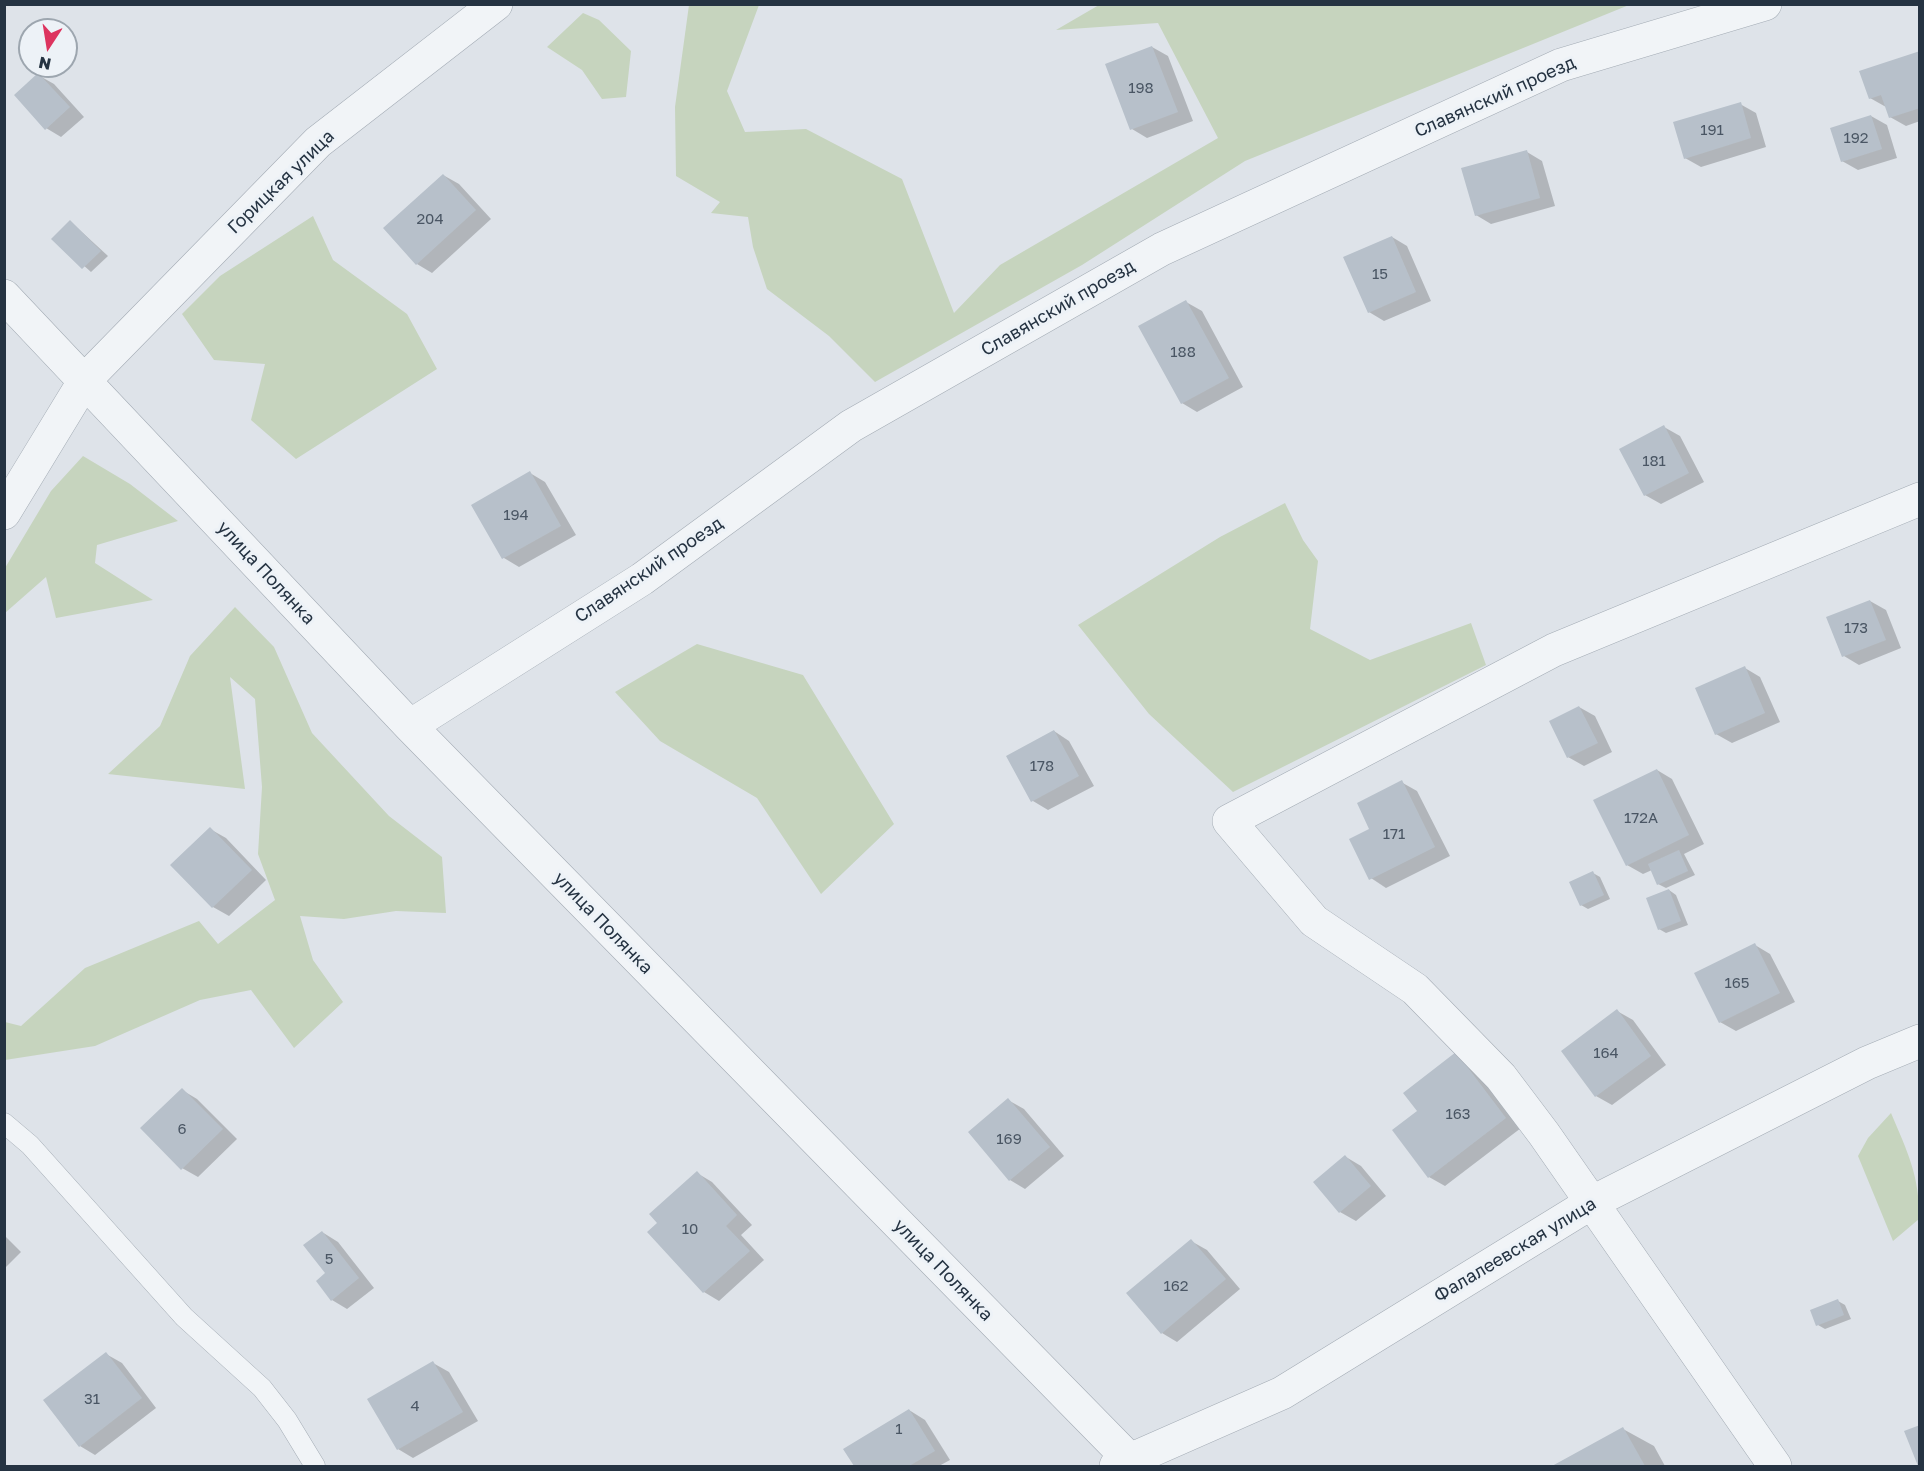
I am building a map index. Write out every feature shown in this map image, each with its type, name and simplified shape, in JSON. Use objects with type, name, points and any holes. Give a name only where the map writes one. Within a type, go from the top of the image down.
[{"type":"street","name":"Горицкая улица","points":[[85,380],[318,141],[496,4]]},
{"type":"street","name":"Славянский проезд","points":[[410,726],[642,579],[851,426],[1162,249],[1561,65],[1765,4]]},
{"type":"street","name":"улица Полянка","points":[[4,296],[410,726],[1122,1463]]},
{"type":"street","points":[[4,513],[85,380]]},
{"type":"street","points":[[1775,1467],[1544,1134],[1501,1077],[1415,989],[1314,921],[1229,821],[1554,650],[1920,499]]},
{"type":"street","name":"Фалалеевская улица","points":[[1122,1463],[1282,1394],[1591,1203],[1867,1063],[1920,1041]]},
{"type":"lane","points":[[4,1123],[30,1145],[184,1317],[262,1388],[287,1420],[315,1467]]},
{"type":"green space","points":[[689,5],[759,5],[727,91],[745,132],[806,129],[902,179],[954,313],[1000,265],[1218,138],[1158,23],[1056,30],[1099,5],[1629,5],[1245,161],[1082,265],[875,382],[829,336],[767,289],[753,247],[748,217],[711,213],[720,202],[676,176],[675,107]]},
{"type":"green space","points":[[583,13],[599,20],[631,51],[626,97],[602,99],[582,70],[547,47]]},
{"type":"green space","points":[[313,216],[333,260],[407,314],[437,369],[296,459],[251,420],[265,364],[214,360],[182,314],[220,276]]},
{"type":"green space","points":[[83,456],[130,484],[178,521],[97,545],[95,563],[153,600],[56,618],[46,577],[5,613],[5,568],[51,491]]},
{"type":"green space","points":[[1285,503],[1303,540],[1318,561],[1310,629],[1370,660],[1471,623],[1486,665],[1233,792],[1149,714],[1078,625],[1220,537]]},
{"type":"green space","points":[[235,607],[274,647],[312,733],[389,816],[442,857],[446,913],[396,911],[344,919],[300,916],[313,960],[343,1002],[294,1048],[251,990],[200,1000],[95,1046],[5,1060],[5,1022],[21,1026],[85,968],[199,921],[218,944],[275,900],[258,854],[262,787],[255,699],[230,677],[245,789],[108,774],[160,726],[190,656]]},
{"type":"green space","points":[[697,644],[803,675],[894,824],[821,894],[757,798],[660,741],[615,692]]},
{"type":"green space","points":[[1891,1113],[1915,1177],[1919,1204],[1919,1219],[1893,1241],[1858,1156],[1868,1138]]},
{"type":"building","points":[[1152,46],[1178,112],[1130,130],[1105,64]]},
{"type":"building","points":[[1920,51],[1920,108],[1889,118],[1881,95],[1869,99],[1859,71]]},
{"type":"building","points":[[33,78],[43,78],[70,107],[45,130],[14,95]]},
{"type":"building","points":[[1741,102],[1751,138],[1684,159],[1673,122]]},
{"type":"building","points":[[1871,115],[1882,149],[1841,162],[1830,128]]},
{"type":"building","points":[[1527,150],[1540,198],[1475,216],[1461,168]]},
{"type":"building","points":[[443,174],[476,210],[416,265],[383,228]]},
{"type":"building","points":[[70,220],[101,251],[82,269],[51,239]]},
{"type":"building","points":[[1392,236],[1416,292],[1368,313],[1343,257]]},
{"type":"building","points":[[1186,300],[1229,378],[1181,404],[1138,326]]},
{"type":"building","points":[[1664,425],[1689,473],[1644,496],[1619,449]]},
{"type":"building","points":[[530,471],[561,526],[502,559],[471,505]]},
{"type":"building","points":[[1870,600],[1886,640],[1842,657],[1826,617]]},
{"type":"building","points":[[1745,666],[1765,713],[1715,735],[1695,688]]},
{"type":"building","points":[[1579,706],[1598,743],[1567,758],[1549,721]]},
{"type":"building","points":[[1054,730],[1079,776],[1031,802],[1006,756]]},
{"type":"building","points":[[1657,769],[1689,835],[1626,866],[1593,800]]},
{"type":"building","points":[[1402,780],[1435,847],[1369,880],[1349,839],[1369,829],[1357,803]]},
{"type":"building","points":[[210,827],[252,870],[212,908],[170,865]]},
{"type":"building","points":[[1679,850],[1688,871],[1657,885],[1648,864]]},
{"type":"building","points":[[1593,871],[1604,895],[1580,906],[1569,882]]},
{"type":"building","points":[[1669,889],[1681,921],[1658,930],[1646,898]]},
{"type":"building","points":[[1755,943],[1780,993],[1719,1023],[1694,973]]},
{"type":"building","points":[[1617,1009],[1651,1056],[1595,1097],[1561,1051]]},
{"type":"building","points":[[1456,1052],[1506,1118],[1428,1178],[1392,1130],[1417,1111],[1403,1093]]},
{"type":"building","points":[[182,1088],[223,1129],[181,1170],[140,1128]]},
{"type":"building","points":[[1008,1098],[1050,1147],[1009,1181],[968,1132]]},
{"type":"building","points":[[1345,1155],[1371,1186],[1339,1213],[1313,1182]]},
{"type":"building","points":[[697,1171],[737,1215],[726,1226],[750,1251],[703,1293],[647,1232],[657,1223],[649,1214]]},
{"type":"building","points":[[322,1231],[359,1278],[331,1301],[316,1281],[325,1273],[303,1245]]},
{"type":"building","points":[[1191,1239],[1226,1279],[1161,1334],[1126,1293]]},
{"type":"building","points":[[1838,1299],[1844,1315],[1816,1326],[1810,1310]]},
{"type":"building","points":[[106,1352],[142,1398],[79,1447],[43,1400]]},
{"type":"building","points":[[433,1361],[463,1412],[397,1450],[367,1399]]},
{"type":"building","points":[[909,1409],[935,1451],[909,1466],[854,1466],[843,1449]]},
{"type":"building","points":[[1920,1425],[1920,1466],[1918,1466],[1904,1431]]},
{"type":"building","points":[[1623,1427],[1645,1466],[1552,1466]]}]
